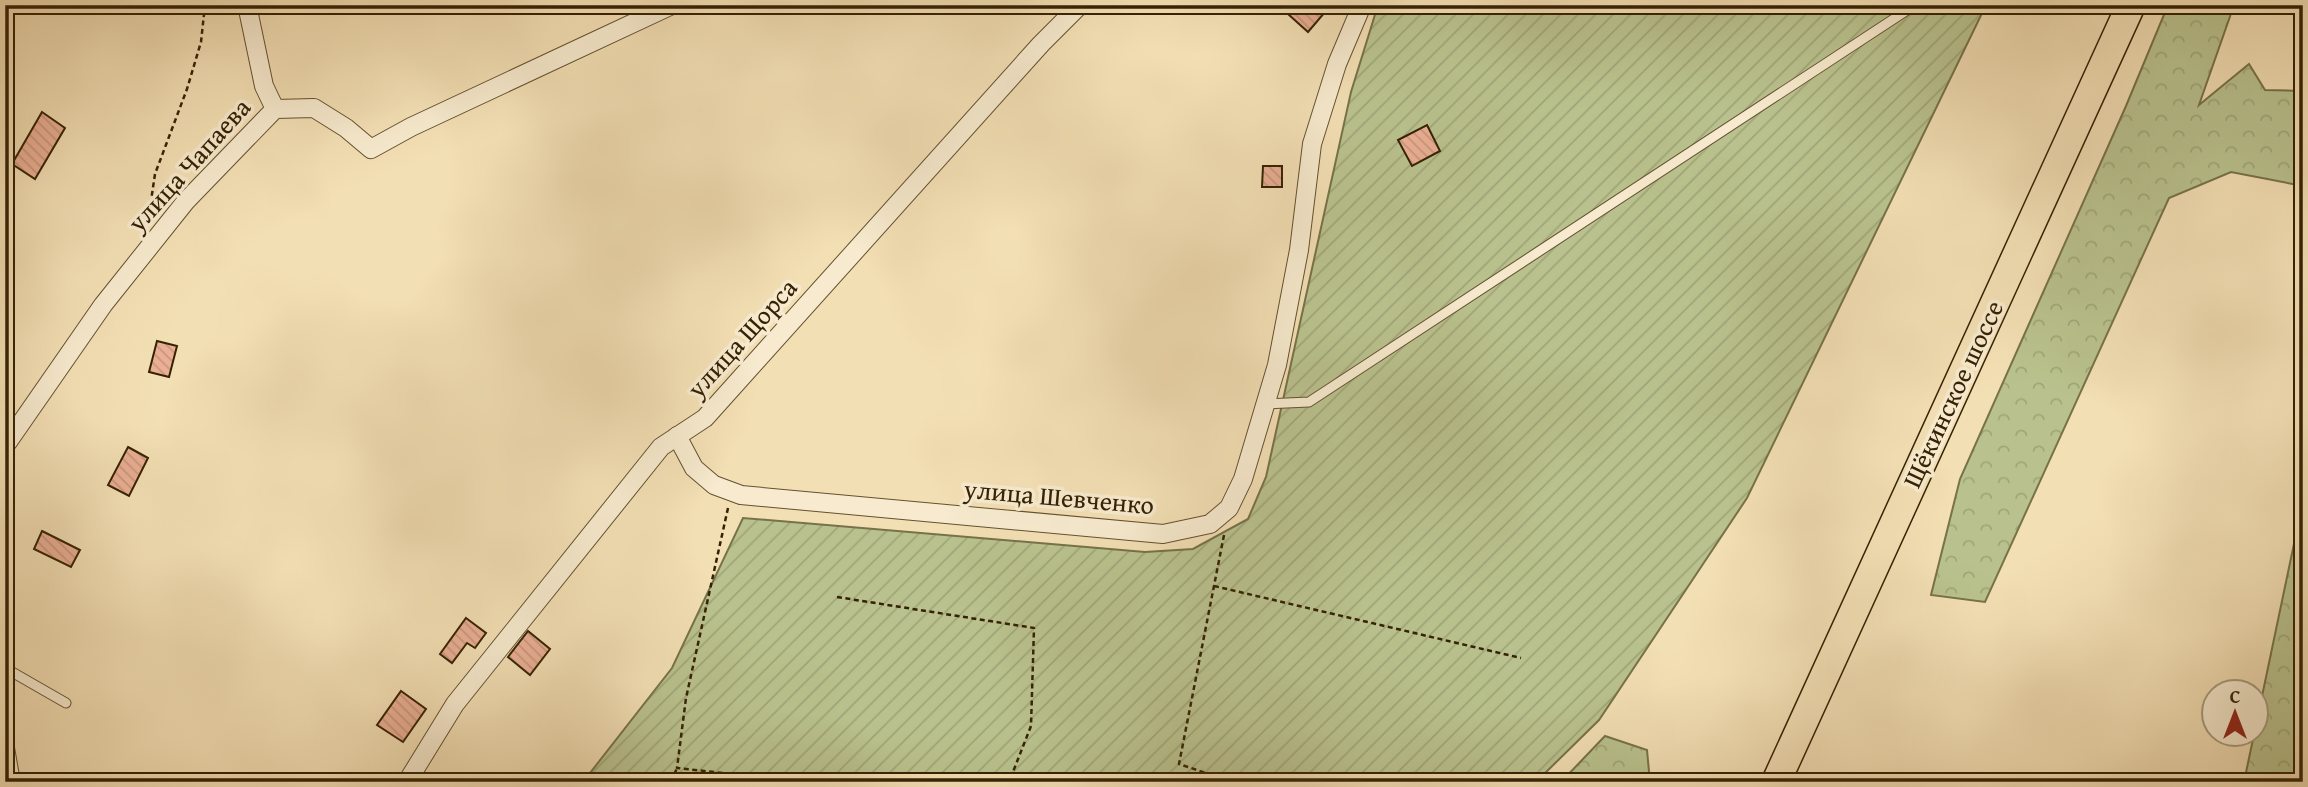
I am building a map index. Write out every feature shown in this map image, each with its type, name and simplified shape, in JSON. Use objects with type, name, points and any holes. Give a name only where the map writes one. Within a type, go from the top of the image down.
[{"type":"main road","name":"Щёкинское шоссе","points":[[1776,782],[2131,5]]},
{"type":"street","points":[[247,5],[264,86],[275,109]]},
{"type":"street","name":"улица Чапаева","points":[[5,446],[103,305],[142,255],[200,184],[275,109],[314,108],[346,128],[371,149],[411,127],[671,5]]},
{"type":"street","name":"улица Щорса","points":[[407,782],[455,704],[661,447],[705,418],[1041,44],[1080,5]]},
{"type":"street","points":[[1229,508],[1243,479],[1277,365],[1299,250],[1312,144],[1337,64],[1362,5]]},
{"type":"street","name":"улица Шевченко","points":[[677,436],[694,468],[714,485],[741,495],[1163,534],[1210,524],[1229,508]]},
{"type":"street","points":[[5,748],[11,782]]},
{"type":"lane","points":[[1265,404],[1309,402],[1915,5]]},
{"type":"lane","points":[[5,68],[5,76]]},
{"type":"lane","points":[[5,668],[66,703]]},
{"type":"path","points":[[142,255],[155,174],[187,89],[201,42],[205,5]]},
{"type":"path","points":[[671,782],[677,768],[686,698],[732,492]]},
{"type":"path","points":[[1229,508],[1179,764],[1233,782]]},
{"type":"path","points":[[1214,586],[1521,658]]},
{"type":"path","points":[[837,597],[1034,628],[1031,726],[1009,782]]},
{"type":"path","points":[[677,768],[759,777],[870,782]]},
{"type":"green space","points":[[1378,5],[1986,5],[1747,498],[1599,720],[1536,782],[583,782],[672,668],[743,518],[1145,552],[1193,549],[1248,519],[1266,477],[1351,92]]},
{"type":"green space","points":[[2168,5],[2234,5],[2199,105],[2249,64],[2265,90],[2303,91],[2303,186],[2231,172],[2169,198],[1985,602],[1931,595],[1960,479],[2126,106]]},
{"type":"green space","points":[[2303,501],[2303,782],[2244,782],[2251,748],[2270,748],[2270,678],[2266,678]]},
{"type":"green space","points":[[1605,736],[1647,750],[1650,782],[1561,782]]},
{"type":"building","points":[[1278,5],[1331,5],[1308,32]]},
{"type":"building","points":[[42,112],[65,128],[35,179],[12,164]]},
{"type":"building","points":[[1427,125],[1440,151],[1412,166],[1398,140]]},
{"type":"building","points":[[1263,166],[1282,166],[1282,187],[1262,187]]},
{"type":"building","points":[[157,341],[177,346],[169,377],[149,372]]},
{"type":"building","points":[[128,447],[148,458],[129,496],[108,485]]},
{"type":"building","points":[[42,531],[80,550],[71,567],[34,549]]},
{"type":"building","points":[[466,618],[486,633],[475,648],[467,643],[452,663],[440,654]]},
{"type":"building","points":[[528,631],[550,649],[530,675],[508,657]]},
{"type":"building","points":[[401,691],[426,709],[403,742],[377,725]]}]
